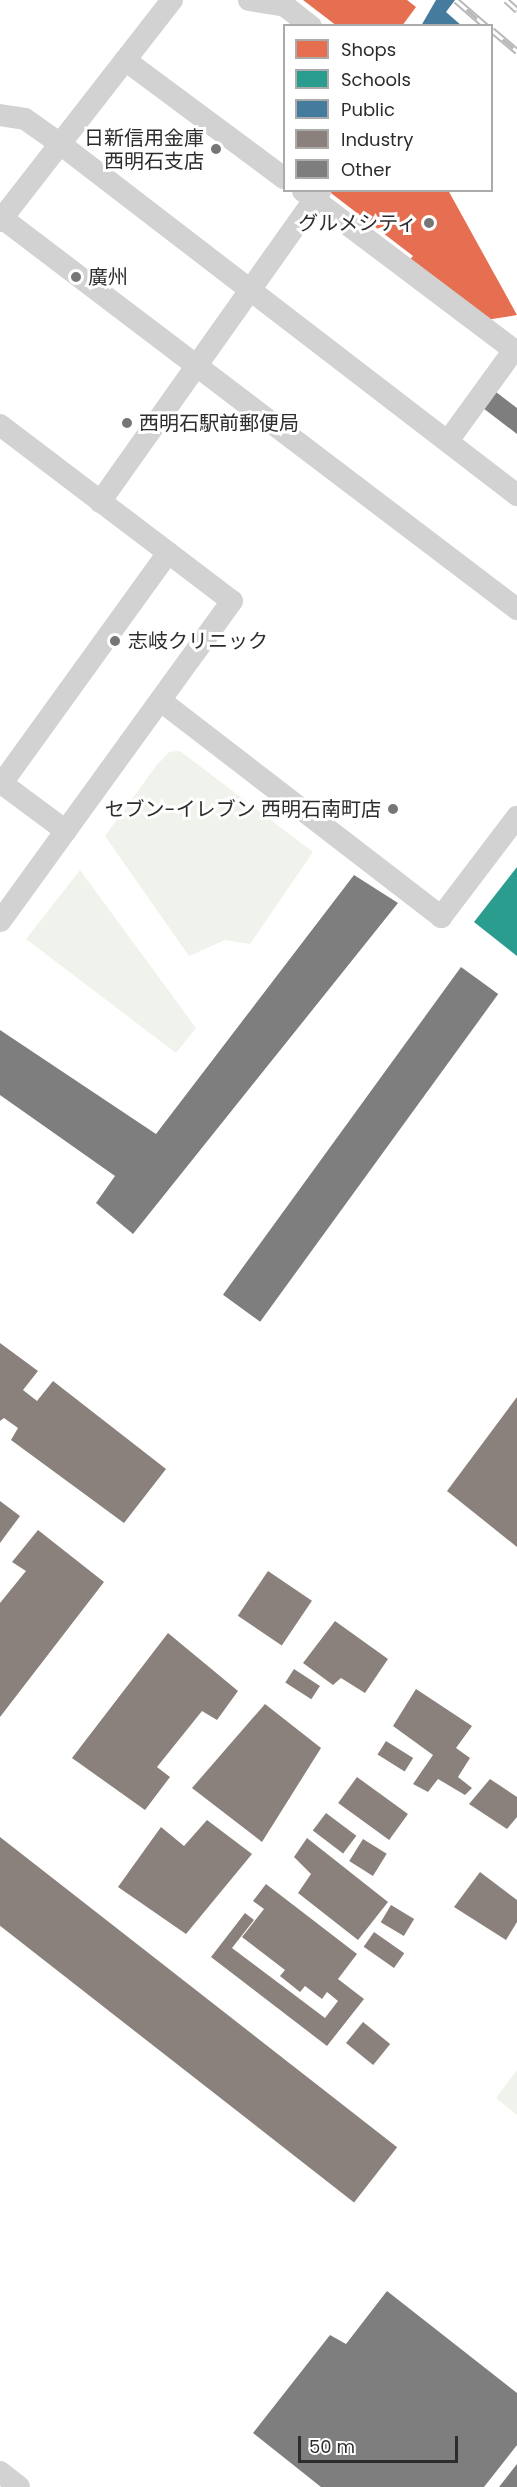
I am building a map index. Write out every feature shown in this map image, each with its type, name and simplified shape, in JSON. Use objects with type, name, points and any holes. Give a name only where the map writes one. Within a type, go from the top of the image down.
[{"type":"street","points":[[172,0],[58,143],[1,219],[517,609]]},
{"type":"street","points":[[261,1],[285,6],[308,24]]},
{"type":"street","points":[[125,60],[283,176]]},
{"type":"street","points":[[0,115],[25,119],[58,143],[517,495]]},
{"type":"street","points":[[100,502],[251,290],[313,194],[514,350],[448,441]]},
{"type":"street","points":[[0,425],[232,601],[0,921]]},
{"type":"street","points":[[66,831],[1,782],[168,553]]},
{"type":"street","points":[[161,701],[441,917],[517,817]]},
{"type":"street","points":[[0,2472],[19,2487]]},
{"type":"shaded area","points":[[180,751],[313,852],[250,944],[225,940],[189,956],[105,836],[156,766],[169,752]]},
{"type":"shaded area","points":[[80,870],[196,1028],[176,1053],[26,939]]},
{"type":"shaded area","points":[[517,2070],[517,2115],[496,2098]]},
{"type":"building: Shops","points":[[303,0],[407,0],[416,7],[403,24],[334,24]]},
{"type":"building: Shops","points":[[330,192],[449,192],[517,315],[486,320],[408,262],[413,256]]},
{"type":"building: Schools","points":[[517,867],[517,956],[474,922]]},
{"type":"building: Public","points":[[436,0],[455,0],[446,12],[460,24],[422,24]]},
{"type":"building: Industry","points":[[0,1343],[38,1371],[23,1390],[37,1401],[53,1381],[166,1469],[124,1523],[11,1440],[18,1428],[4,1418],[0,1421]]},
{"type":"building: Industry","points":[[517,1397],[517,1547],[447,1491]]},
{"type":"building: Industry","points":[[0,1501],[20,1516],[0,1543]]},
{"type":"building: Industry","points":[[38,1530],[104,1582],[0,1717],[0,1603],[26,1571],[12,1562]]},
{"type":"building: Industry","points":[[268,1571],[312,1601],[282,1645],[238,1616]]},
{"type":"building: Industry","points":[[335,1621],[388,1659],[365,1693],[341,1678],[333,1685],[303,1663]]},
{"type":"building: Industry","points":[[168,1633],[238,1691],[217,1720],[202,1711],[157,1767],[170,1777],[145,1810],[72,1758]]},
{"type":"building: Industry","points":[[294,1669],[320,1686],[311,1699],[285,1682]]},
{"type":"building: Industry","points":[[416,1689],[472,1726],[456,1748],[470,1758],[458,1777],[472,1788],[465,1795],[438,1779],[428,1792],[413,1784],[433,1755],[393,1726]]},
{"type":"building: Industry","points":[[265,1704],[321,1748],[262,1842],[192,1788]]},
{"type":"building: Industry","points":[[386,1741],[413,1758],[405,1772],[378,1755]]},
{"type":"building: Industry","points":[[357,1777],[408,1814],[389,1840],[338,1803]]},
{"type":"building: Industry","points":[[490,1779],[517,1797],[517,1817],[507,1829],[469,1804]]},
{"type":"building: Industry","points":[[326,1813],[356,1836],[343,1853],[313,1831]]},
{"type":"building: Industry","points":[[207,1820],[252,1854],[186,1934],[118,1887],[161,1827],[184,1846]]},
{"type":"building: Industry","points":[[0,1837],[397,2147],[354,2202],[0,1926]]},
{"type":"building: Industry","points":[[307,1838],[388,1902],[358,1940],[298,1893],[311,1874],[294,1857]]},
{"type":"building: Industry","points":[[363,1839],[387,1854],[373,1876],[349,1861]]},
{"type":"building: Industry","points":[[480,1872],[517,1900],[517,1922],[506,1940],[454,1907]]},
{"type":"building: Industry","points":[[266,1884],[357,1954],[338,1979],[364,1999],[327,2046],[211,1957],[245,1913],[254,1920],[232,1948],[325,2018],[338,2001],[327,1992],[322,1999],[305,1986],[300,1992],[280,1976],[285,1970],[242,1937],[264,1909],[253,1901]]},
{"type":"building: Industry","points":[[391,1905],[414,1919],[404,1936],[381,1922]]},
{"type":"building: Industry","points":[[374,1932],[404,1953],[394,1968],[364,1947]]},
{"type":"building: Industry","points":[[363,2022],[390,2044],[373,2065],[346,2043]]},
{"type":"building: Other","points":[[496,392],[517,408],[517,434],[483,408]]},
{"type":"building: Other","points":[[354,875],[398,903],[133,1234],[96,1203],[115,1176],[0,1095],[0,1030],[156,1134]]},
{"type":"building: Other","points":[[461,967],[498,994],[260,1322],[223,1295]]},
{"type":"building: Other","points":[[387,2291],[517,2393],[517,2445],[484,2487],[321,2487],[253,2433],[330,2335],[346,2344]]},
{"type":"building: Other","points":[[517,2464],[517,2487],[499,2487]]},
{"type":"railway","points":[[456,0],[484,24]]},
{"type":"railway","points":[[506,0],[517,10]]},
{"type":"railway","points":[[493,31],[517,51]]},
{"type":"place","name":"日新信用金庫 西明石支店","points":[[216,149]]},
{"type":"place","name":"グルメシティ","points":[[429,223]]},
{"type":"place","name":"廣州","points":[[76,277]]},
{"type":"place","name":"西明石駅前郵便局","points":[[127,423]]},
{"type":"place","name":"志岐クリニック","points":[[115,641]]},
{"type":"place","name":"セブン-イレブン 西明石南町店","points":[[393,809]]}]
